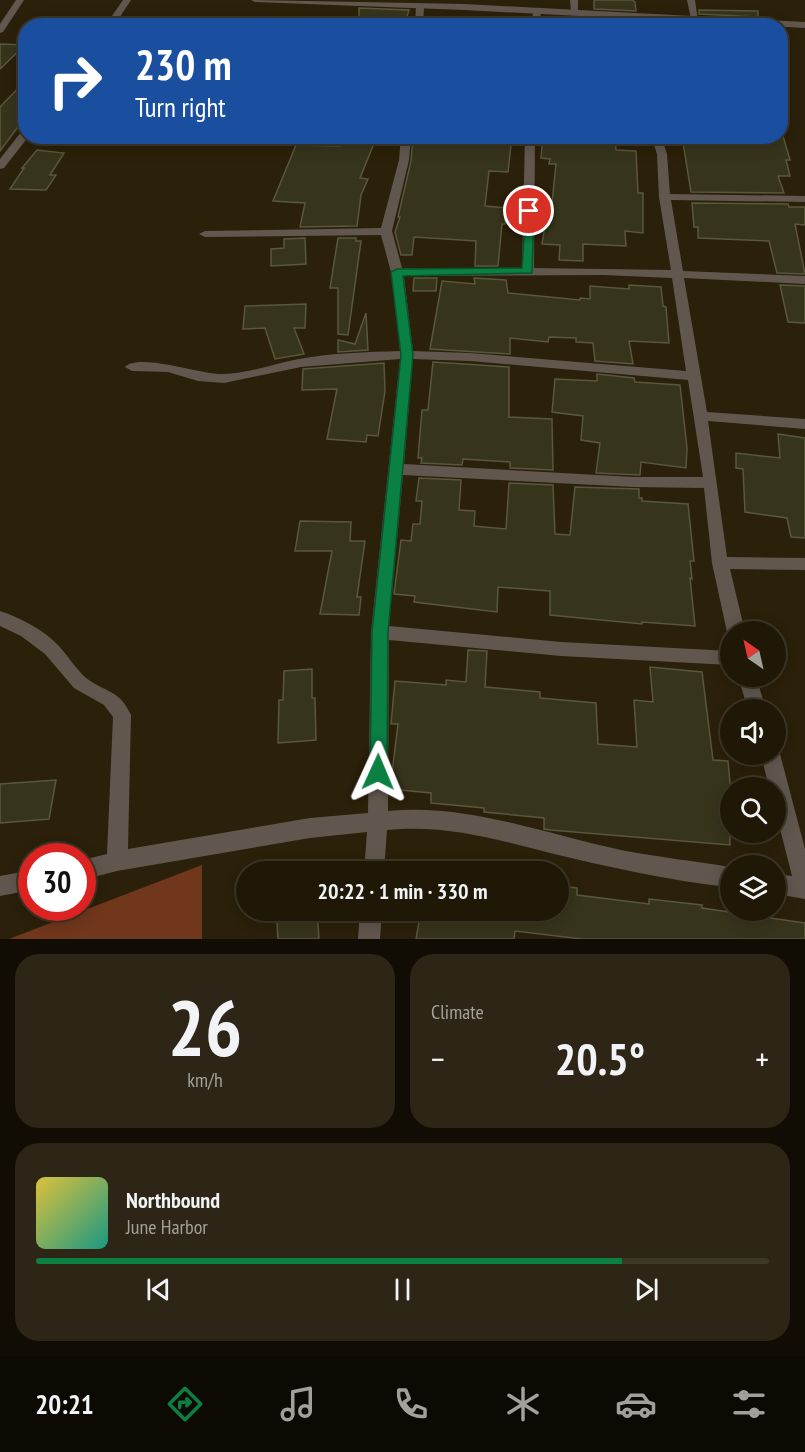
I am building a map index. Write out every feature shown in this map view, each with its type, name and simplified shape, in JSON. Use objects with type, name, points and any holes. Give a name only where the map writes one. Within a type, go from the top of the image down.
[{"type":"street","points":[[0,30],[20,0]]},
{"type":"street","points":[[115,18],[127,0]]},
{"type":"street","points":[[255,0],[420,6],[462,4],[575,12],[620,18]]},
{"type":"street","points":[[574,0],[575,12]]},
{"type":"street","points":[[691,0],[695,18]]},
{"type":"street","points":[[419,18],[420,6]]},
{"type":"street","points":[[537,11],[537,18]]},
{"type":"street","points":[[788,24],[805,25]]},
{"type":"street","points":[[0,166],[18,143]]},
{"type":"street","points":[[375,861],[378,820],[380,632],[407,355],[397,272],[386,231],[404,160],[405,144]]},
{"type":"street","points":[[528,271],[530,144]]},
{"type":"street","points":[[659,144],[662,154],[665,197],[680,275],[711,483],[720,564],[733,621]]},
{"type":"street","points":[[665,197],[805,199]]},
{"type":"street","points":[[205,234],[386,231]]},
{"type":"street","points":[[397,272],[528,271],[805,280]]},
{"type":"street","points":[[132,367],[168,368],[198,376],[224,378],[301,363],[355,357],[407,355],[470,357],[694,376]]},
{"type":"street","points":[[700,416],[805,424]]},
{"type":"street","points":[[396,469],[634,482],[711,483]]},
{"type":"street","points":[[720,564],[805,564]]},
{"type":"street","points":[[0,618],[27,631],[51,649],[80,683],[110,699],[122,715],[117,861]]},
{"type":"street","points":[[380,632],[561,649],[720,657]]},
{"type":"street","points":[[773,765],[805,888],[786,885]]},
{"type":"street","points":[[96,866],[310,828],[409,818],[453,820],[623,860],[720,875]]},
{"type":"street","points":[[0,886],[18,883]]},
{"type":"street","points":[[369,939],[370,921]]},
{"type":"shaded area","points":[[202,865],[202,939],[9,939],[56,921],[96,921],[96,906]]},
{"type":"building","points":[[594,0],[632,0],[635,2],[636,11],[594,9]]},
{"type":"building","points":[[359,8],[409,10],[406,18],[359,18]]},
{"type":"building","points":[[699,10],[758,11],[758,17],[699,14]]},
{"type":"building","points":[[0,44],[18,45],[18,52],[0,69]]},
{"type":"building","points":[[18,88],[18,127],[0,151],[0,107]]},
{"type":"building","points":[[341,144],[374,144],[360,178],[368,179],[361,195],[357,226],[300,227],[305,203],[273,201],[296,145],[340,146]]},
{"type":"building","points":[[412,144],[511,144],[508,172],[489,171],[485,206],[507,208],[505,224],[502,224],[498,266],[475,266],[476,241],[414,237],[412,255],[401,255],[395,232],[411,161]]},
{"type":"building","points":[[542,144],[616,144],[616,150],[636,151],[638,193],[643,193],[643,233],[625,231],[626,246],[583,244],[583,261],[559,260],[560,245],[542,244],[545,225],[537,225],[538,202],[552,203],[556,164],[549,164],[550,159],[541,158]]},
{"type":"building","points":[[683,144],[785,144],[790,160],[786,160],[790,176],[778,176],[784,193],[691,192]]},
{"type":"building","points":[[37,150],[64,153],[50,175],[56,175],[46,190],[10,189],[24,168],[22,168]]},
{"type":"building","points":[[692,203],[788,204],[789,207],[805,207],[805,225],[795,224],[805,274],[777,273],[769,241],[698,238],[698,227],[694,227]]},
{"type":"building","points":[[305,238],[306,264],[271,266],[271,249],[284,248],[284,239]]},
{"type":"building","points":[[338,238],[356,238],[356,241],[361,241],[348,335],[338,334],[338,288],[330,288]]},
{"type":"building","points":[[414,278],[437,278],[436,291],[413,291]]},
{"type":"building","points":[[474,278],[506,280],[508,293],[580,300],[580,298],[590,299],[590,286],[629,289],[629,285],[661,287],[663,306],[666,307],[669,343],[629,341],[633,364],[595,361],[593,343],[576,342],[576,338],[549,337],[548,342],[510,338],[510,354],[430,349],[442,281],[475,284]]},
{"type":"building","points":[[780,285],[805,286],[805,323],[788,322]]},
{"type":"building","points":[[306,304],[305,328],[294,328],[304,354],[275,359],[265,328],[243,329],[245,306]]},
{"type":"building","points":[[366,313],[368,350],[338,352],[338,340],[355,344]]},
{"type":"building","points":[[433,362],[509,367],[509,417],[552,419],[553,470],[510,468],[510,462],[463,459],[462,465],[421,463],[422,458],[418,458],[422,410],[428,410]]},
{"type":"building","points":[[384,363],[385,391],[378,436],[367,435],[366,442],[327,439],[337,389],[302,390],[303,369]]},
{"type":"building","points":[[597,374],[634,378],[635,382],[680,385],[687,448],[686,468],[641,462],[640,475],[596,473],[600,443],[581,440],[583,416],[552,412],[555,379],[597,381]]},
{"type":"building","points":[[778,434],[805,438],[805,538],[791,537],[787,518],[745,512],[743,469],[736,468],[736,453],[780,458]]},
{"type":"building","points":[[419,478],[461,480],[459,510],[475,511],[474,526],[506,529],[509,483],[553,485],[555,534],[570,535],[575,487],[639,489],[639,498],[642,498],[642,501],[688,504],[694,561],[690,561],[692,579],[690,578],[695,626],[642,622],[642,624],[550,615],[550,591],[498,587],[497,612],[414,602],[415,596],[394,594],[401,540],[411,541],[413,524],[420,524],[422,501],[416,501]]},
{"type":"building","points":[[300,521],[351,522],[350,541],[365,541],[357,597],[361,597],[359,615],[320,614],[332,551],[295,551]]},
{"type":"building","points":[[468,650],[487,651],[485,687],[540,692],[540,698],[596,703],[598,744],[637,747],[634,700],[653,702],[650,667],[702,672],[713,760],[720,760],[720,765],[728,765],[729,777],[720,777],[720,843],[730,843],[730,845],[550,830],[544,829],[544,818],[484,812],[484,808],[431,803],[431,793],[390,789],[398,724],[391,724],[395,681],[446,685],[446,680],[466,682]]},
{"type":"building","points":[[312,669],[316,740],[278,743],[279,700],[283,700],[284,671]]},
{"type":"building","points":[[56,780],[49,819],[0,823],[0,784]]},
{"type":"building","points":[[569,887],[577,888],[577,895],[649,904],[649,899],[702,905],[702,908],[720,911],[720,921],[786,920],[805,923],[805,939],[582,939],[515,931],[514,939],[416,939],[419,921],[569,921]]},
{"type":"building","points":[[277,921],[318,921],[319,939],[278,939]]},
{"type":"route","points":[[378,772],[380,632],[407,355],[397,272],[528,271],[529,211]]}]
